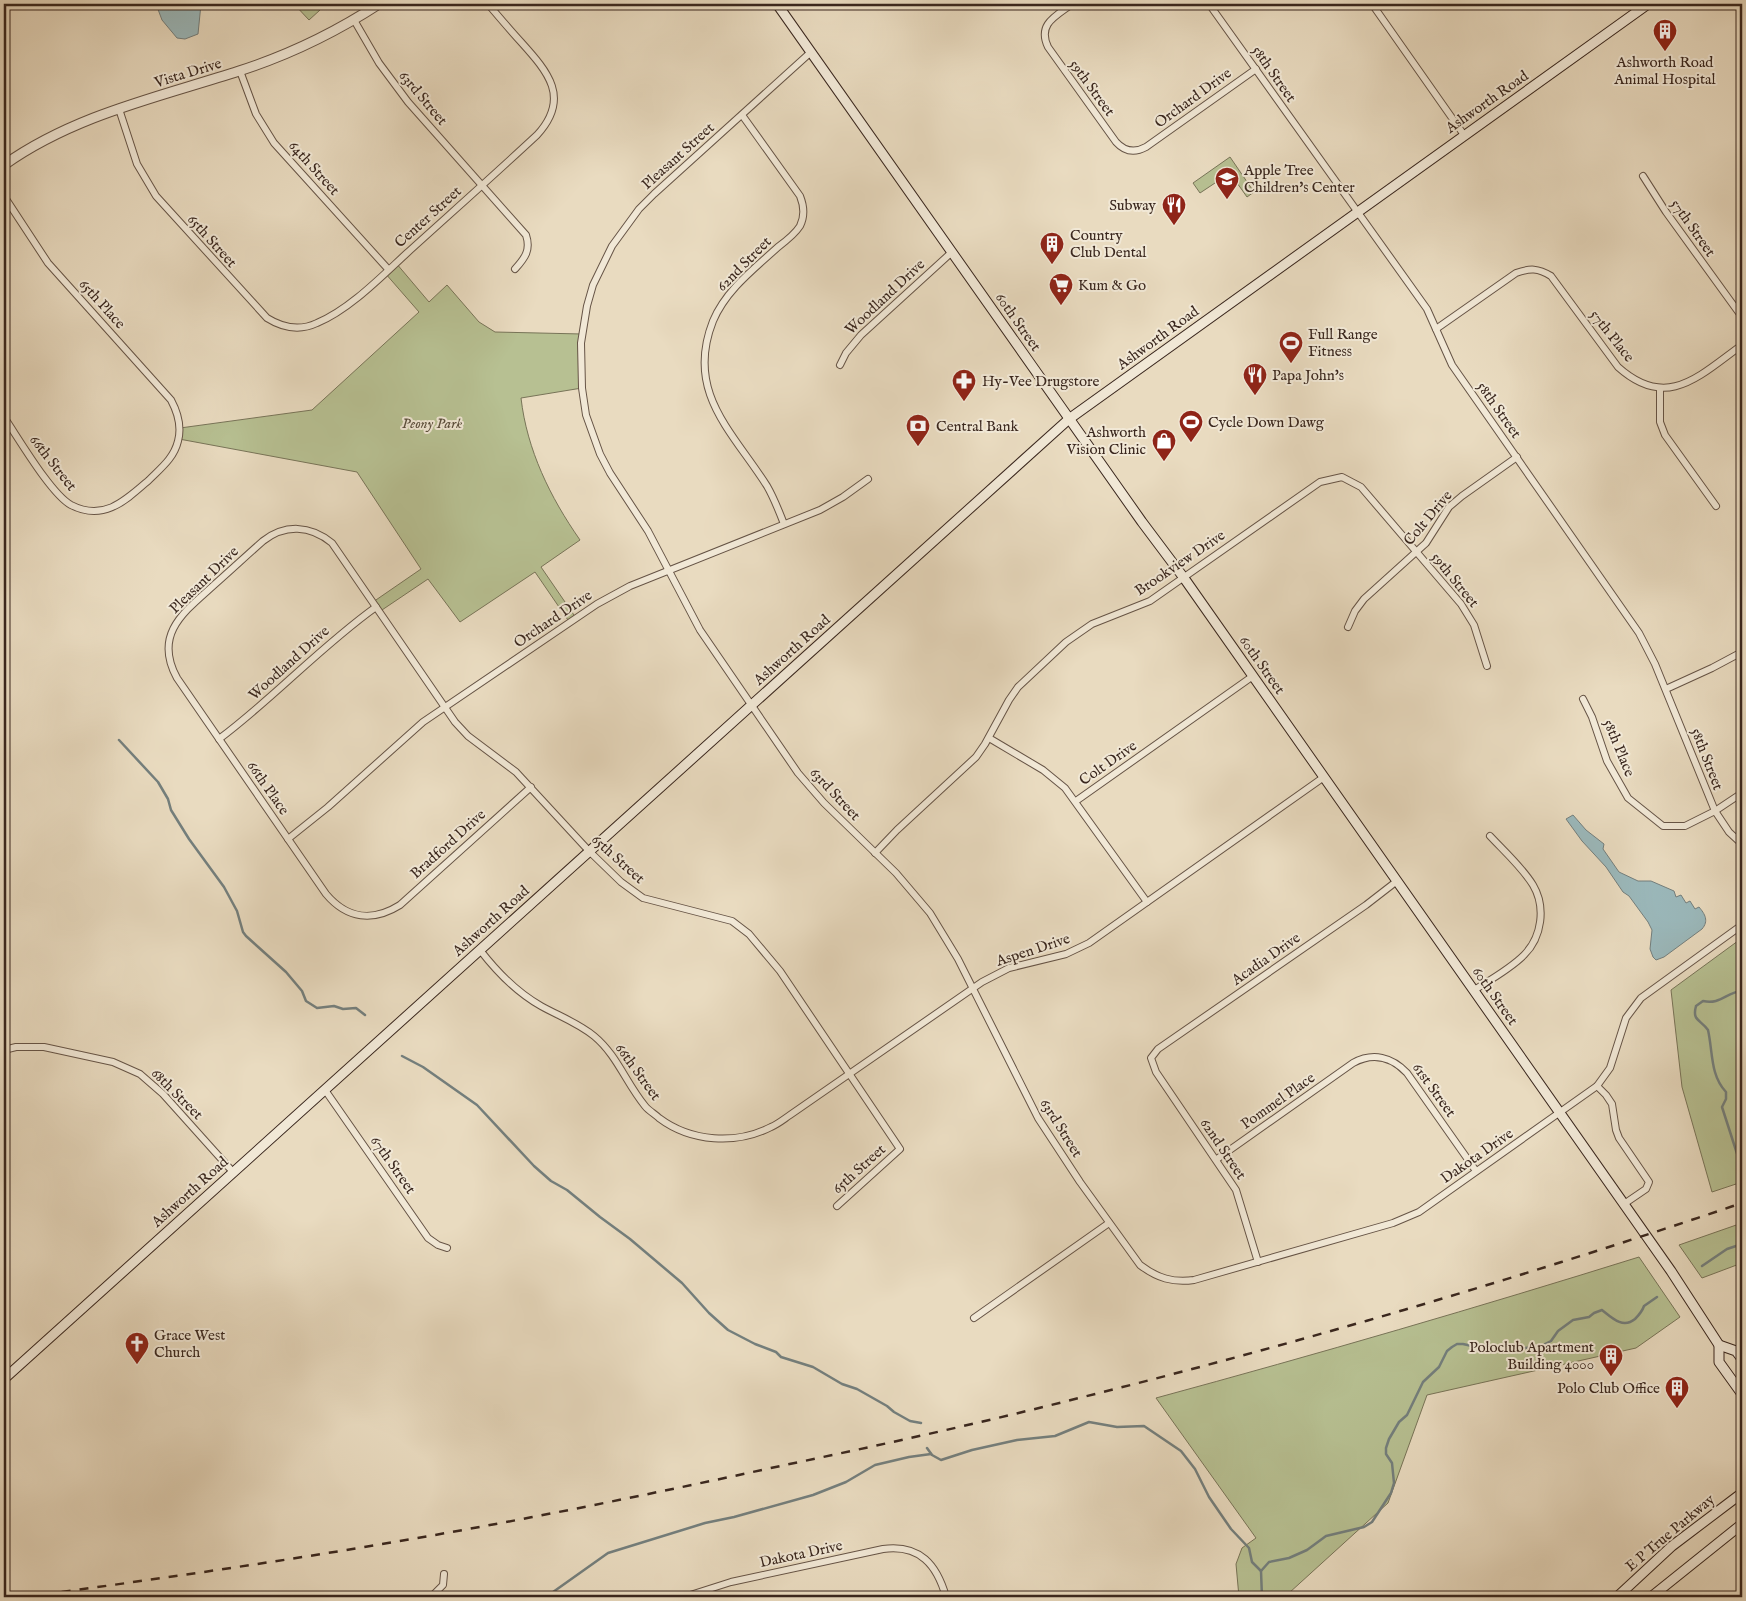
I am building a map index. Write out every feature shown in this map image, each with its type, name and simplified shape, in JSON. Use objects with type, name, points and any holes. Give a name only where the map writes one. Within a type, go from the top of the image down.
[{"type":"main road","name":"Vista Drive","points":[[4,165],[54,134],[85,120],[240,71],[298,49],[354,20],[379,4]]},
{"type":"main road","name":"60th Street","points":[[777,4],[1142,522],[1184,578],[1624,1204],[1719,1344],[1719,1362],[1742,1394]]},
{"type":"main road","name":"Ashworth Road","points":[[4,1379],[1069,419],[1648,4]]},
{"type":"main road","name":"60th Street","points":[[1719,1344],[1736,1351],[1742,1359]]},
{"type":"main road","name":"E P True Parkway","points":[[1617,1597],[1672,1546],[1742,1492]]},
{"type":"main road","points":[[1651,1597],[1742,1524]]},
{"type":"street","name":"Center Street","points":[[334,314],[388,270],[537,135],[547,123],[552,108],[550,78],[488,4]]},
{"type":"street","name":"59th Street","points":[[1072,4],[1053,18],[1045,29],[1045,41],[1048,48],[1118,144],[1127,150],[1134,151],[1146,147]]},
{"type":"street","name":"58th Street","points":[[1209,4],[1427,309],[1452,365],[1631,621],[1651,656],[1666,689],[1714,811],[1729,832],[1742,844]]},
{"type":"street","points":[[1372,4],[1464,135]]},
{"type":"street","name":"63rd Street","points":[[354,20],[393,84],[526,235],[528,249],[526,256],[515,269]]},
{"type":"street","name":"Pleasant Street","points":[[589,300],[602,265],[612,246],[634,216],[654,194],[811,52]]},
{"type":"street","name":"Orchard Drive","points":[[1146,147],[1256,69]]},
{"type":"street","name":"64th Street","points":[[240,71],[256,114],[274,144],[388,270]]},
{"type":"street","name":"65th Street","points":[[119,109],[137,164],[156,196],[259,311],[275,323],[296,328],[317,324],[334,314]]},
{"type":"street","name":"62nd Street","points":[[742,115],[800,196],[804,211],[800,226],[794,233],[739,282],[720,308],[709,333],[706,348],[706,380],[716,411],[768,487],[784,524]]},
{"type":"street","name":"57th Street","points":[[1643,176],[1666,212],[1742,317]]},
{"type":"street","name":"65th Place","points":[[4,196],[48,263],[171,400],[176,410],[180,428],[179,439],[176,449],[163,466],[120,504],[111,508],[92,510]]},
{"type":"street","name":"Woodland Drive","points":[[840,365],[850,348],[861,335],[952,252]]},
{"type":"street","name":"57th Place","points":[[1436,329],[1516,272],[1530,268],[1540,270],[1551,276],[1618,367],[1630,378],[1647,386],[1660,389]]},
{"type":"street","name":"63rd Street","points":[[589,300],[583,325],[580,364],[582,394],[592,434],[610,473],[648,531],[700,630],[811,790],[908,886],[930,913],[958,959],[1038,1118],[1133,1257],[1148,1271]]},
{"type":"street","points":[[1716,506],[1665,435],[1660,422],[1660,389],[1682,385],[1694,380],[1742,345]]},
{"type":"street","name":"66th Street","points":[[4,417],[56,493],[72,505],[92,510]]},
{"type":"street","name":"Colt Drive","points":[[1348,627],[1355,611],[1364,599],[1426,543],[1449,507],[1517,457]]},
{"type":"street","name":"Brookview Drive","points":[[875,852],[970,762],[989,738],[1008,700],[1066,642],[1092,624],[1150,601],[1320,482],[1342,477],[1361,487],[1368,495]]},
{"type":"street","name":"Orchard Drive","points":[[288,839],[328,808],[413,731],[605,599],[630,586],[833,503],[868,479]]},
{"type":"street","name":"59th Street","points":[[1368,495],[1461,604],[1474,625],[1487,666]]},
{"type":"street","name":"65th Street","points":[[263,542],[276,533],[295,528],[315,532],[324,537],[339,551],[444,708],[468,736],[516,772],[589,851],[621,882],[643,898],[732,921],[749,934],[780,971],[900,1148],[837,1206]]},
{"type":"street","name":"Pleasant Drive","points":[[169,641],[173,628],[185,612],[263,542]]},
{"type":"street","name":"Woodland Drive","points":[[219,739],[259,708],[339,635],[376,607]]},
{"type":"street","name":"66th Place","points":[[169,641],[169,659],[172,670],[333,902],[351,913],[362,916],[379,914]]},
{"type":"street","points":[[1666,689],[1742,652]]},
{"type":"street","name":"Colt Drive","points":[[1076,801],[1253,676]]},
{"type":"street","name":"58th Place","points":[[1583,699],[1592,717],[1607,761],[1628,798],[1663,826],[1684,826],[1742,794]]},
{"type":"street","points":[[989,738],[1054,777],[1065,788],[1146,902]]},
{"type":"street","name":"Aspen Drive","points":[[744,1136],[770,1127],[973,988],[1009,968],[1066,954],[1089,943],[1324,777]]},
{"type":"street","name":"Bradford Drive","points":[[379,914],[400,905],[530,787]]},
{"type":"street","points":[[1474,990],[1524,956],[1536,937],[1541,916],[1539,900],[1532,884],[1490,836]]},
{"type":"street","name":"Acadia Drive","points":[[1151,1058],[1158,1049],[1397,881]]},
{"type":"street","name":"Dakota Drive","points":[[1148,1271],[1161,1278],[1184,1282],[1194,1280],[1406,1218],[1424,1208],[1597,1086],[1610,1068],[1626,1018],[1640,998],[1742,925]]},
{"type":"street","name":"66th Street","points":[[480,950],[514,988],[540,1005],[584,1028],[599,1040],[613,1056],[627,1081],[646,1108],[669,1125],[692,1135],[709,1138],[744,1136]]},
{"type":"street","name":"68th Street","points":[[4,1050],[29,1046],[49,1048],[107,1061],[140,1074],[163,1094],[234,1172]]},
{"type":"street","name":"61st Street","points":[[1353,1063],[1376,1056],[1393,1061],[1401,1066],[1476,1171]]},
{"type":"street","name":"62nd Street","points":[[1151,1058],[1156,1072],[1217,1159],[1236,1190],[1258,1262]]},
{"type":"street","name":"Pommel Place","points":[[1217,1159],[1353,1063]]},
{"type":"street","points":[[1597,1086],[1612,1104],[1619,1138],[1649,1182],[1646,1189],[1624,1204]]},
{"type":"street","name":"67th Street","points":[[324,1090],[428,1238],[438,1245],[447,1248]]},
{"type":"street","points":[[974,1318],[1109,1223]]},
{"type":"street","name":"Dakota Drive","points":[[684,1597],[730,1582],[895,1548],[906,1549],[924,1558],[932,1565],[946,1597]]},
{"type":"street","points":[[431,1597],[443,1585],[444,1574]]},
{"type":"green space","points":[[294,4],[315,4],[320,10],[309,20]]},
{"type":"green space","points":[[1230,157],[1254,192],[1247,197],[1230,173],[1200,193],[1193,183]]},
{"type":"green space","name":"Peony Park","points":[[396,263],[429,302],[447,285],[479,322],[495,332],[582,334],[582,388],[521,398],[534,454],[559,507],[580,540],[541,567],[576,618],[570,623],[535,572],[460,622],[428,579],[379,612],[373,602],[421,569],[357,472],[179,439],[180,428],[312,410],[419,312],[385,273]]},
{"type":"green space","points":[[1742,938],[1742,1182],[1712,1192],[1682,1087],[1671,990]]},
{"type":"green space","points":[[1742,1223],[1742,1263],[1702,1278],[1679,1245]]},
{"type":"green space","points":[[1639,1257],[1680,1317],[1636,1348],[1427,1395],[1388,1503],[1289,1593],[1292,1597],[1239,1597],[1236,1564],[1242,1548],[1256,1538],[1156,1398],[1398,1330]]},
{"type":"water","points":[[156,4],[201,4],[198,34],[185,39],[177,38],[162,20]]},
{"type":"water","points":[[1573,815],[1586,830],[1604,844],[1603,849],[1619,872],[1638,881],[1651,881],[1674,891],[1676,897],[1681,895],[1686,903],[1690,901],[1695,909],[1699,907],[1705,918],[1702,929],[1664,957],[1656,960],[1650,949],[1652,930],[1648,922],[1566,819]]},
{"type":"waterway","points":[[119,740],[158,782],[168,799],[171,810],[189,839],[224,887],[237,911],[246,936],[286,972],[302,991],[306,1001],[317,1008],[334,1006],[343,1009],[356,1008],[365,1015]]},
{"type":"waterway","points":[[1742,991],[1719,1000],[1703,1001],[1696,1006],[1695,1011],[1697,1020],[1708,1030],[1717,1078],[1726,1092],[1726,1099],[1722,1107],[1741,1166],[1742,1182]]},
{"type":"waterway","points":[[402,1056],[423,1067],[477,1105],[534,1166],[551,1181],[567,1190],[630,1239],[682,1283],[709,1313],[728,1330],[776,1352],[781,1357],[813,1367],[842,1384],[857,1389],[910,1421],[921,1423]]},
{"type":"waterway","points":[[1702,1266],[1727,1249],[1742,1244]]},
{"type":"waterway","points":[[1262,1597],[1261,1571],[1269,1562],[1289,1558],[1307,1550],[1326,1536],[1364,1527],[1372,1522],[1391,1493],[1394,1483],[1392,1463],[1386,1454],[1389,1439],[1399,1422],[1407,1415],[1423,1382],[1439,1367],[1447,1351],[1452,1347],[1457,1344],[1463,1344],[1494,1351],[1543,1345],[1551,1341],[1558,1331],[1573,1320],[1589,1317],[1602,1310],[1622,1323],[1631,1322],[1639,1315],[1644,1306],[1657,1297]]},
{"type":"waterway","points":[[927,1448],[932,1455],[941,1460],[972,1450],[1017,1440],[1055,1436],[1089,1422],[1117,1427],[1144,1426],[1181,1451],[1195,1469],[1209,1497],[1231,1529],[1249,1548],[1252,1562],[1261,1571]]},
{"type":"waterway","points":[[546,1597],[608,1553],[705,1523],[813,1495],[846,1482],[875,1465],[931,1454]]},
{"type":"railway","points":[[26,1597],[302,1557],[492,1525],[688,1486],[964,1426],[1156,1379],[1408,1309],[1576,1258],[1742,1203]]},
{"type":"place","name":"Ashworth Road Animal Hospital","points":[[1665,52]]},
{"type":"place","name":"Apple Tree Children's Center","points":[[1227,200]]},
{"type":"place","name":"Subway","points":[[1174,226]]},
{"type":"place","name":"Country Club Dental","points":[[1052,265]]},
{"type":"place","name":"Kum & Go","points":[[1061,306]]},
{"type":"place","name":"Full Range Fitness","points":[[1291,364]]},
{"type":"place","name":"Papa John's","points":[[1255,396]]},
{"type":"place","name":"Hy-Vee Drugstore","points":[[964,402]]},
{"type":"place","name":"Cycle Down Dawg","points":[[1191,443]]},
{"type":"place","name":"Central Bank","points":[[918,447]]},
{"type":"place","name":"Ashworth Vision Clinic","points":[[1164,462]]},
{"type":"place","name":"Grace West Church","points":[[137,1365]]},
{"type":"place","name":"Poloclub Apartment Building 4000","points":[[1611,1377]]},
{"type":"place","name":"Polo Club Office","points":[[1677,1409]]}]
